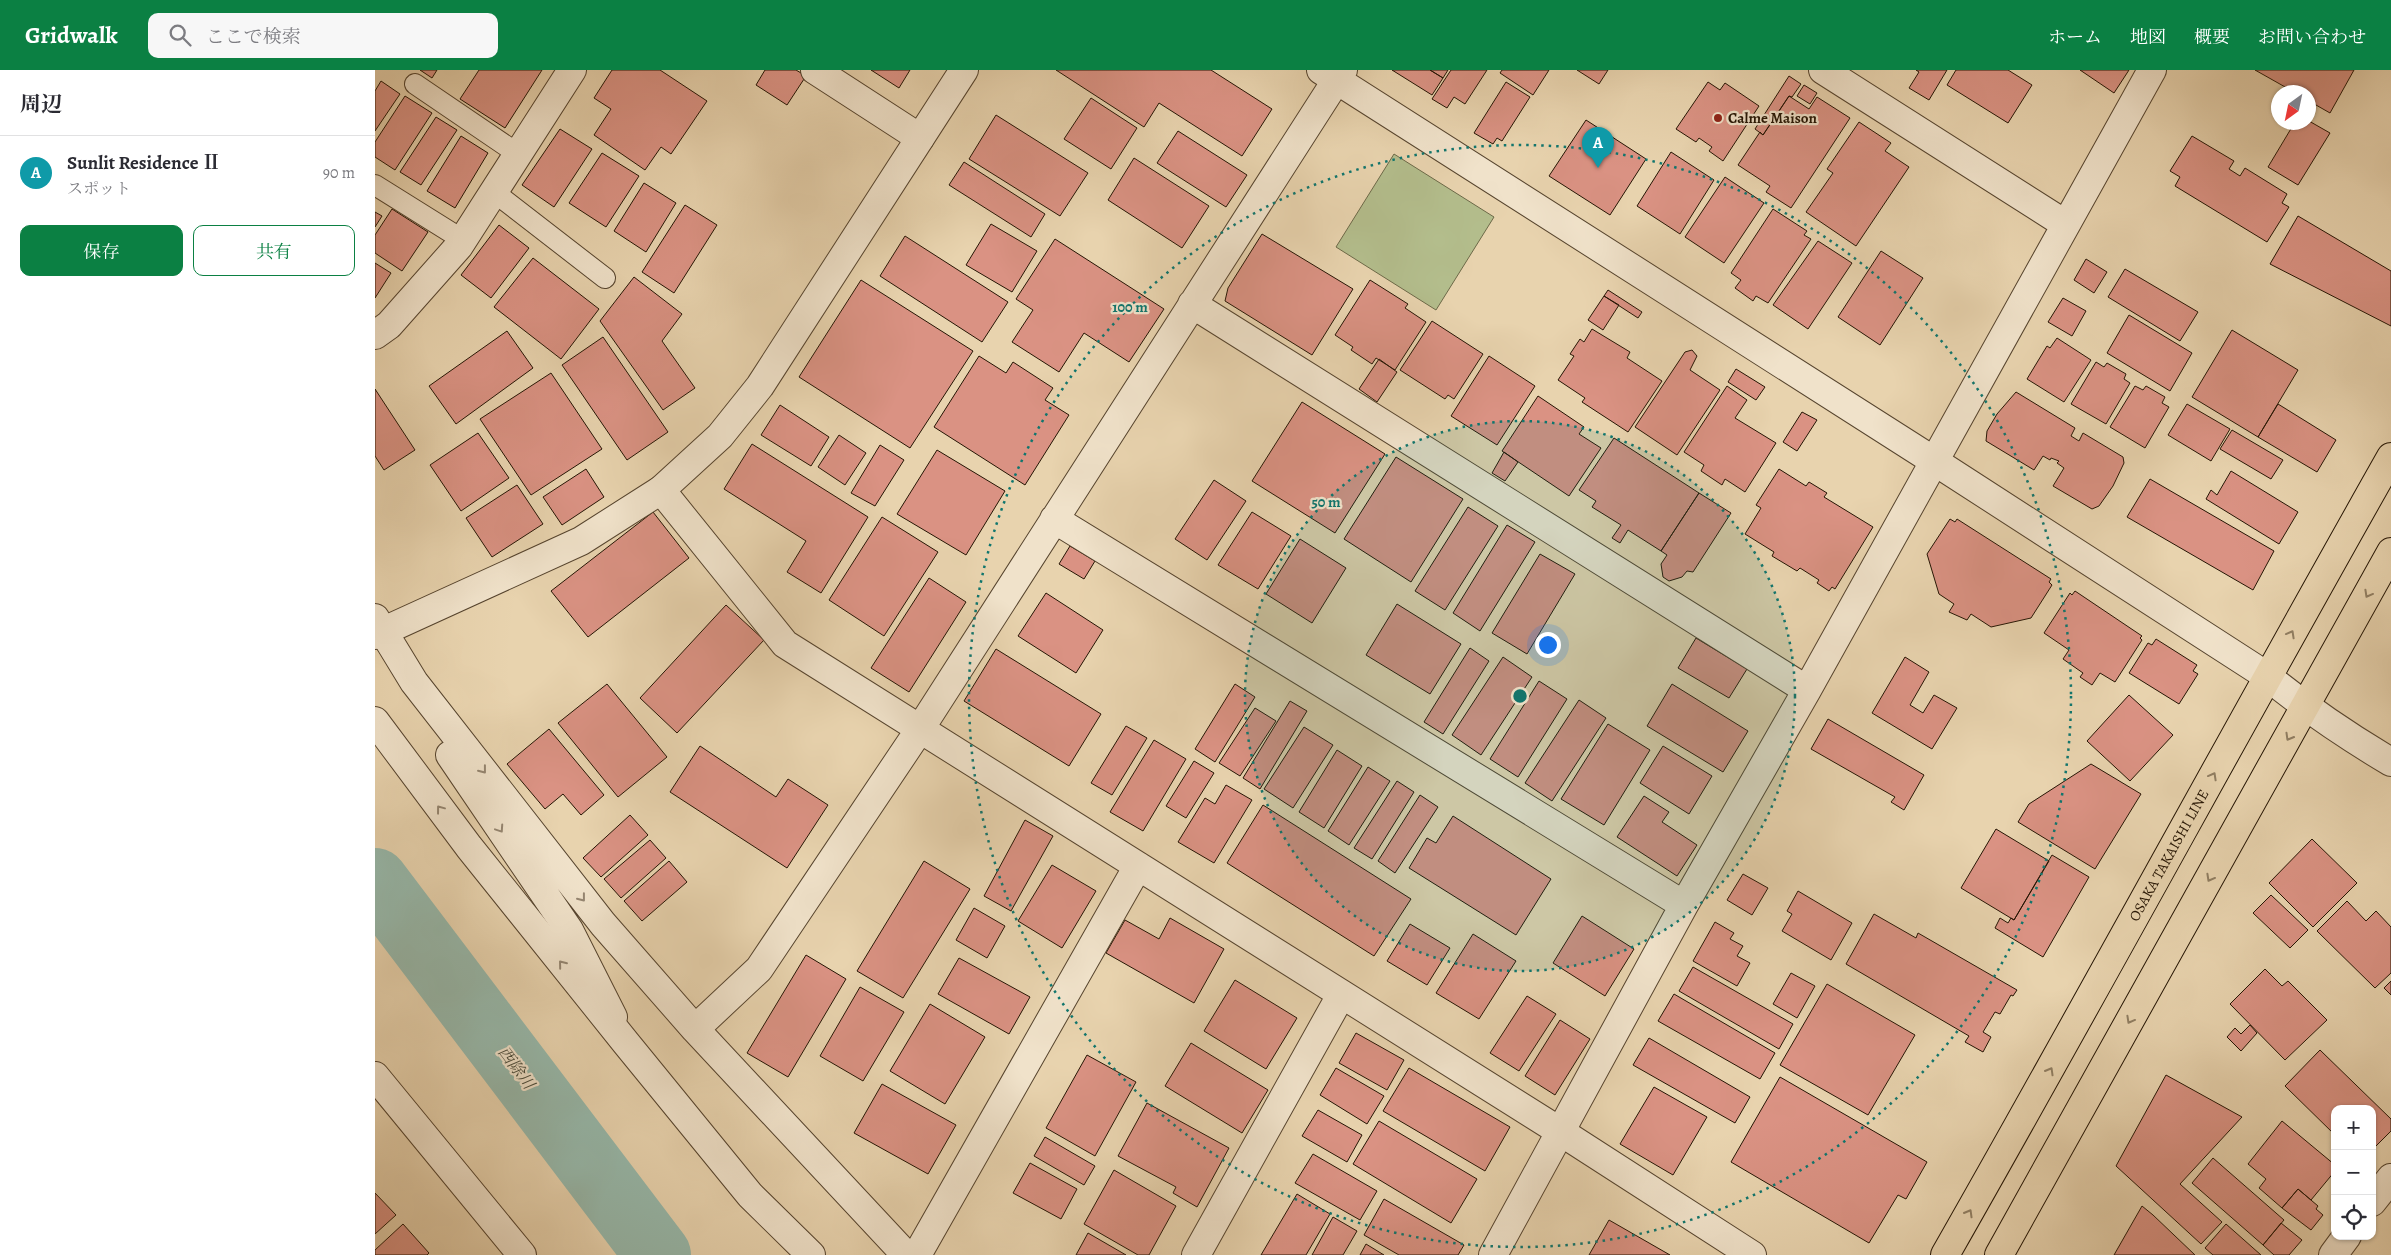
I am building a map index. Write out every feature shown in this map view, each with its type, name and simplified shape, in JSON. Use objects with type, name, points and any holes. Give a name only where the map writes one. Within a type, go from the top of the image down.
[{"type":"main road","name":"OSAKA TAKAISHI LINE","points":[[1945,1255],[2106,972],[2267,676],[2391,457]]},
{"type":"main road","points":[[1999,1255],[2391,552]]},
{"type":"street","points":[[375,335],[389,325],[463,240],[572,70]]},
{"type":"street","points":[[815,70],[920,138]]},
{"type":"street","points":[[906,1255],[695,1029],[603,924],[414,682],[378,628],[581,541],[661,490],[720,436],[760,386],[964,70]]},
{"type":"street","points":[[1823,70],[2065,224]]},
{"type":"street","points":[[1493,1255],[1684,905],[1807,690],[2152,70]]},
{"type":"street","points":[[695,1029],[759,969],[920,729],[1192,304],[1334,73],[2267,676],[2305,708],[2335,729],[2391,762]]},
{"type":"street","points":[[1192,304],[1807,690]]},
{"type":"street","points":[[661,490],[785,644],[1561,1132],[1752,1255]]},
{"type":"street","points":[[1054,519],[1684,905]]},
{"type":"street","points":[[414,682],[445,749],[569,930],[626,1042]]},
{"type":"street","points":[[375,721],[469,847],[750,1194],[811,1255]]},
{"type":"street","points":[[917,1255],[1138,866]]},
{"type":"street","points":[[1195,1255],[1341,995]]},
{"type":"street","points":[[375,1076],[522,1255]]},
{"type":"street","points":[[2376,1197],[2391,1178]]},
{"type":"street","points":[[2333,1255],[2344,1240]]},
{"type":"lane","points":[[415,84],[518,154]]},
{"type":"lane","points":[[375,185],[463,240]]},
{"type":"lane","points":[[494,192],[605,278]]},
{"type":"green space","points":[[1394,154],[1494,217],[1436,310],[1336,247]]},
{"type":"building","points":[[420,70],[437,70],[432,78]]},
{"type":"building","points":[[479,70],[542,70],[505,128],[460,99]]},
{"type":"building","points":[[612,70],[660,70],[707,101],[671,154],[661,147],[645,170],[594,135],[611,109],[594,98]]},
{"type":"building","points":[[765,70],[796,70],[806,76],[787,105],[756,85]]},
{"type":"building","points":[[871,70],[910,70],[899,88]]},
{"type":"building","points":[[1056,70],[1211,70],[1272,109],[1242,156],[1159,103],[1144,127]]},
{"type":"building","points":[[1392,70],[1430,70],[1443,78],[1432,95]]},
{"type":"building","points":[[1430,70],[1448,70],[1443,78]]},
{"type":"building","points":[[1451,70],[1487,70],[1465,104],[1454,97],[1447,108],[1432,99]]},
{"type":"building","points":[[1502,70],[1549,70],[1533,95],[1500,73]]},
{"type":"building","points":[[1577,70],[1608,70],[1599,84]]},
{"type":"building","points":[[1916,70],[1947,70],[1929,100],[1909,88],[1919,72]]},
{"type":"building","points":[[1956,70],[2008,70],[2032,85],[2008,123],[1947,85]]},
{"type":"building","points":[[2080,70],[2129,70],[2114,93]]},
{"type":"building","points":[[2255,70],[2354,70],[2330,113],[2316,105],[2316,85],[2282,85]]},
{"type":"building","points":[[1789,76],[1801,84],[1792,97],[1789,96],[1763,135],[1755,129]]},
{"type":"building","points":[[381,81],[400,94],[375,131],[375,91]]},
{"type":"building","points":[[1506,82],[1530,97],[1502,141],[1497,138],[1493,144],[1474,133]]},
{"type":"building","name":"Calme Maison","points":[[1708,82],[1720,90],[1725,83],[1759,106],[1723,161],[1709,151],[1712,147],[1699,138],[1696,142],[1676,129]]},
{"type":"building","points":[[1804,85],[1817,93],[1810,104],[1797,96]]},
{"type":"building","points":[[405,96],[432,113],[395,170],[375,157],[375,142]]},
{"type":"building","points":[[1789,96],[1809,109],[1817,97],[1850,118],[1791,208],[1766,192],[1770,186],[1738,165],[1760,132],[1763,135]]},
{"type":"building","points":[[1091,98],[1137,128],[1111,169],[1064,139]]},
{"type":"building","points":[[996,115],[1088,173],[1060,216],[969,159]]},
{"type":"building","points":[[436,117],[457,130],[421,185],[400,172]]},
{"type":"building","points":[[1586,120],[1646,159],[1610,215],[1549,176]]},
{"type":"building","points":[[1859,122],[1891,143],[1885,151],[1909,167],[1856,246],[1806,212],[1833,173],[1827,169]]},
{"type":"building","points":[[2316,125],[2330,133],[2298,185],[2268,167],[2290,130],[2316,130]]},
{"type":"building","points":[[560,129],[592,149],[554,207],[522,185]]},
{"type":"building","points":[[1178,131],[1247,175],[1226,207],[1157,163]]},
{"type":"building","points":[[461,136],[488,153],[455,208],[427,191]]},
{"type":"building","points":[[2192,136],[2234,161],[2229,169],[2240,176],[2245,168],[2287,194],[2282,203],[2289,207],[2267,242],[2175,186],[2180,177],[2170,171]]},
{"type":"building","points":[[1671,152],[1714,180],[1680,234],[1637,206]]},
{"type":"building","points":[[602,153],[639,176],[606,227],[569,203]]},
{"type":"building","points":[[1134,158],[1209,206],[1182,248],[1108,200]]},
{"type":"building","points":[[964,162],[1045,214],[1031,237],[949,185]]},
{"type":"building","points":[[1725,177],[1764,203],[1724,263],[1685,237]]},
{"type":"building","points":[[644,183],[676,203],[646,252],[614,231]]},
{"type":"building","points":[[685,205],[717,225],[674,293],[642,272]]},
{"type":"building","points":[[392,209],[428,232],[402,271],[375,253],[375,235]]},
{"type":"building","points":[[1773,209],[1807,231],[1804,235],[1811,239],[1768,303],[1756,296],[1753,301],[1735,288],[1741,280],[1731,273]]},
{"type":"building","points":[[375,212],[382,216],[375,227]]},
{"type":"building","points":[[2298,216],[2391,271],[2391,326],[2270,264]]},
{"type":"building","points":[[991,224],[1037,251],[1012,292],[966,265]]},
{"type":"building","points":[[499,225],[529,248],[491,298],[461,275]]},
{"type":"building","points":[[1262,234],[1353,289],[1312,355],[1225,301],[1228,288]]},
{"type":"building","points":[[905,236],[1008,302],[982,342],[880,276]]},
{"type":"building","points":[[1055,239],[1164,309],[1129,362],[1084,333],[1059,372],[1012,342],[1033,310],[1016,299]]},
{"type":"building","points":[[1818,241],[1852,263],[1808,329],[1773,305]]},
{"type":"building","points":[[1881,251],[1923,278],[1880,345],[1838,317]]},
{"type":"building","points":[[533,258],[599,309],[561,359],[494,307]]},
{"type":"building","points":[[2086,259],[2107,272],[2094,293],[2074,280]]},
{"type":"building","points":[[375,263],[391,273],[375,298]]},
{"type":"building","points":[[2125,269],[2198,312],[2180,341],[2108,297]]},
{"type":"building","points":[[634,277],[682,314],[662,341],[695,388],[663,410],[600,321]]},
{"type":"building","points":[[861,280],[973,351],[910,448],[799,377]]},
{"type":"building","points":[[1370,280],[1408,304],[1405,308],[1426,322],[1395,370],[1376,358],[1372,364],[1351,350],[1353,347],[1335,335]]},
{"type":"building","points":[[1608,290],[1642,312],[1638,318],[1604,296]]},
{"type":"building","points":[[1604,296],[1619,305],[1603,330],[1588,320]]},
{"type":"building","points":[[2063,298],[2086,311],[2072,336],[2048,322]]},
{"type":"building","points":[[2129,315],[2192,353],[2170,391],[2107,353]]},
{"type":"building","points":[[1432,321],[1483,354],[1454,399],[1448,395],[1445,399],[1400,370]]},
{"type":"building","points":[[1592,329],[1630,352],[1627,358],[1662,381],[1628,432],[1582,402],[1585,398],[1558,380],[1574,356],[1570,354],[1580,339],[1584,342]]},
{"type":"building","points":[[2232,330],[2298,370],[2258,437],[2192,397]]},
{"type":"building","points":[[507,331],[533,368],[456,424],[429,386]]},
{"type":"building","points":[[603,337],[668,432],[627,460],[562,365]]},
{"type":"building","points":[[2057,338],[2091,360],[2064,402],[2027,379],[2047,346],[2050,348]]},
{"type":"building","points":[[1692,350],[1697,356],[1690,370],[1720,390],[1677,455],[1635,427],[1685,352]]},
{"type":"building","points":[[979,356],[1006,373],[1013,362],[1053,388],[1045,400],[1069,415],[1025,485],[934,427]]},
{"type":"building","points":[[1489,356],[1535,386],[1497,445],[1451,416]]},
{"type":"building","points":[[1379,359],[1397,372],[1377,402],[1359,389]]},
{"type":"building","points":[[2096,362],[2104,367],[2107,363],[2126,374],[2124,379],[2130,383],[2106,424],[2071,404]]},
{"type":"building","points":[[1736,369],[1765,387],[1756,400],[1728,382]]},
{"type":"building","points":[[551,373],[602,449],[531,495],[480,419]]},
{"type":"building","points":[[1727,386],[1747,400],[1735,418],[1776,443],[1745,492],[1725,479],[1722,485],[1701,471],[1704,465],[1684,452]]},
{"type":"building","points":[[2135,386],[2143,390],[2146,386],[2165,397],[2162,403],[2169,407],[2145,448],[2110,427]]},
{"type":"building","points":[[375,389],[415,450],[384,470],[375,456]]},
{"type":"building","points":[[2016,392],[2075,428],[2071,436],[2079,441],[2083,433],[2123,457],[2124,463],[2113,486],[2099,506],[2092,509],[2053,486],[2064,468],[2057,463],[2059,461],[2051,458],[2050,460],[2043,456],[2034,470],[1986,441],[1987,431],[1997,414]]},
{"type":"building","points":[[1538,396],[1584,427],[1579,434],[1601,448],[1569,496],[1502,451]]},
{"type":"building","points":[[1302,402],[1385,454],[1335,533],[1252,481]]},
{"type":"building","points":[[2187,404],[2230,429],[2211,461],[2168,435]]},
{"type":"building","points":[[2278,404],[2336,440],[2317,472],[2258,437]]},
{"type":"building","points":[[780,405],[829,437],[811,466],[761,435]]},
{"type":"building","points":[[1802,412],[1817,420],[1797,451],[1783,442]]},
{"type":"building","points":[[2232,430],[2283,460],[2271,479],[2220,449]]},
{"type":"building","points":[[478,433],[509,478],[461,511],[430,465]]},
{"type":"building","points":[[839,435],[866,453],[845,485],[818,467]]},
{"type":"building","points":[[1614,438],[1699,493],[1661,551],[1628,530],[1620,543],[1612,538],[1621,525],[1592,507],[1596,501],[1579,490]]},
{"type":"building","points":[[752,444],[868,517],[821,593],[787,572],[806,541],[724,489]]},
{"type":"building","points":[[880,445],[904,460],[875,506],[851,493]]},
{"type":"building","points":[[937,450],[1005,491],[966,555],[897,514]]},
{"type":"building","points":[[1504,452],[1518,462],[1505,481],[1492,473]]},
{"type":"building","points":[[1396,457],[1463,499],[1411,582],[1344,539]]},
{"type":"building","points":[[586,469],[604,497],[562,525],[543,497]]},
{"type":"building","points":[[1779,469],[1806,486],[1809,482],[1827,493],[1824,497],[1873,527],[1835,589],[1832,587],[1829,591],[1817,583],[1819,580],[1800,568],[1797,571],[1772,556],[1774,552],[1745,534],[1761,508],[1756,505]]},
{"type":"building","points":[[2231,471],[2298,512],[2279,544],[2206,499],[2211,490],[2217,495]]},
{"type":"building","points":[[2150,479],[2274,551],[2253,590],[2127,517]]},
{"type":"building","points":[[1214,480],[1246,501],[1207,560],[1175,539]]},
{"type":"building","points":[[517,485],[543,524],[492,557],[466,518]]},
{"type":"building","points":[[1699,493],[1731,513],[1693,572],[1687,571],[1682,577],[1669,581],[1663,577],[1661,564],[1667,555],[1661,551]]},
{"type":"building","points":[[1468,507],[1498,526],[1445,610],[1415,591]]},
{"type":"building","points":[[653,512],[689,558],[588,637],[551,591]]},
{"type":"building","points":[[1252,512],[1291,536],[1258,589],[1218,565]]},
{"type":"building","points":[[882,517],[938,552],[884,636],[829,600]]},
{"type":"building","points":[[1950,519],[1955,522],[1957,519],[2051,579],[2049,582],[2052,585],[2031,618],[1991,627],[1971,614],[1967,620],[1949,612],[1954,604],[1939,594],[1927,554]]},
{"type":"building","points":[[1507,525],[1535,542],[1480,631],[1453,613]]},
{"type":"building","points":[[1300,539],[1346,568],[1312,623],[1266,594]]},
{"type":"building","points":[[1070,546],[1095,561],[1084,579],[1059,564]]},
{"type":"building","points":[[1540,554],[1575,574],[1527,654],[1492,633]]},
{"type":"building","points":[[929,578],[966,602],[909,692],[871,668]]},
{"type":"building","points":[[2075,591],[2142,636],[2140,638],[2142,640],[2115,682],[2100,673],[2092,685],[2080,677],[2083,673],[2063,659],[2069,650],[2044,633],[2070,593],[2072,595]]},
{"type":"building","points":[[1046,593],[1103,630],[1076,673],[1018,636]]},
{"type":"building","points":[[1397,604],[1461,644],[1430,694],[1366,655]]},
{"type":"building","points":[[726,605],[764,640],[677,733],[640,698]]},
{"type":"building","points":[[1696,638],[1747,669],[1729,698],[1678,668]]},
{"type":"building","points":[[2156,639],[2197,665],[2193,671],[2198,674],[2179,704],[2129,673],[2148,643],[2152,645]]},
{"type":"building","points":[[1470,648],[1489,661],[1443,734],[1424,722]]},
{"type":"building","points":[[996,649],[1101,714],[1069,766],[964,701]]},
{"type":"building","points":[[1503,657],[1532,677],[1481,755],[1452,735]]},
{"type":"building","points":[[1905,657],[1929,672],[1910,705],[1923,713],[1934,695],[1957,708],[1932,749],[1872,713]]},
{"type":"building","points":[[1539,681],[1567,699],[1518,777],[1490,759]]},
{"type":"building","points":[[607,684],[667,757],[618,797],[558,723]]},
{"type":"building","points":[[1235,684],[1255,697],[1215,762],[1195,749]]},
{"type":"building","points":[[1672,684],[1748,731],[1723,772],[1647,726]]},
{"type":"building","points":[[2129,695],[2173,735],[2130,781],[2087,741]]},
{"type":"building","points":[[1579,700],[1606,718],[1552,801],[1525,783]]},
{"type":"building","points":[[1290,701],[1307,711],[1260,789],[1243,778]]},
{"type":"building","points":[[1255,708],[1276,721],[1240,776],[1219,763]]},
{"type":"building","points":[[1828,719],[1924,775],[1904,810],[1891,802],[1895,797],[1811,749]]},
{"type":"building","points":[[1608,724],[1650,750],[1604,825],[1561,799]]},
{"type":"building","points":[[1126,726],[1147,738],[1112,795],[1091,783]]},
{"type":"building","points":[[1304,727],[1333,745],[1293,808],[1264,789]]},
{"type":"building","points":[[549,729],[604,795],[581,815],[563,794],[545,809],[507,764]]},
{"type":"building","points":[[1154,740],[1186,759],[1143,831],[1110,812]]},
{"type":"building","points":[[700,746],[776,797],[788,779],[828,805],[787,868],[670,792]]},
{"type":"building","points":[[1663,746],[1712,776],[1689,814],[1640,783]]},
{"type":"building","points":[[1337,750],[1362,766],[1324,828],[1299,812]]},
{"type":"building","points":[[1194,761],[1214,773],[1186,818],[1166,806]]},
{"type":"building","points":[[2091,764],[2141,794],[2095,869],[2018,822],[2029,804]]},
{"type":"building","points":[[1368,767],[1390,781],[1349,845],[1328,831]]},
{"type":"building","points":[[1397,781],[1414,792],[1372,859],[1354,848]]},
{"type":"building","points":[[1226,785],[1252,800],[1214,863],[1178,842],[1205,798],[1215,804]]},
{"type":"building","points":[[1420,795],[1438,807],[1395,873],[1378,861]]},
{"type":"building","points":[[1644,796],[1669,812],[1662,822],[1697,845],[1677,876],[1617,837]]},
{"type":"building","points":[[1263,805],[1411,899],[1374,956],[1227,863]]},
{"type":"building","points":[[630,815],[648,835],[601,877],[583,858]]},
{"type":"building","points":[[1453,816],[1551,879],[1516,935],[1409,868],[1427,838],[1436,843]]},
{"type":"building","points":[[1025,820],[1053,836],[1011,911],[984,896]]},
{"type":"building","points":[[1996,829],[2049,861],[2014,920],[1961,888]]},
{"type":"building","points":[[2312,839],[2357,883],[2313,927],[2269,883]]},
{"type":"building","points":[[650,840],[666,858],[621,898],[604,879]]},
{"type":"building","points":[[2052,855],[2089,877],[2043,957],[1995,928],[2000,918],[2008,923],[2011,918],[2014,920]]},
{"type":"building","points":[[669,861],[687,882],[642,921],[624,901]]},
{"type":"building","points":[[924,861],[970,889],[903,998],[857,971]]},
{"type":"building","points":[[1052,865],[1096,891],[1062,948],[1018,921]]},
{"type":"building","points":[[1743,874],[1768,888],[1752,915],[1727,900]]},
{"type":"building","points":[[1798,891],[1852,923],[1831,960],[1782,931],[1792,914],[1787,911]]},
{"type":"building","points":[[2271,895],[2308,930],[2290,948],[2253,913]]},
{"type":"building","points":[[2347,901],[2366,921],[2376,911],[2391,927],[2391,973],[2375,988],[2317,931]]},
{"type":"building","points":[[974,908],[1005,926],[987,958],[956,940]]},
{"type":"building","points":[[1874,914],[1916,938],[1918,933],[2017,990],[2013,996],[2011,995],[2000,1014],[1995,1012],[1983,1032],[1991,1037],[1983,1052],[1965,1042],[1969,1036],[1846,964]]},
{"type":"building","points":[[1582,916],[1634,949],[1605,996],[1553,963]]},
{"type":"building","points":[[1170,918],[1224,949],[1194,1003],[1106,953],[1125,920],[1159,939]]},
{"type":"building","points":[[1715,922],[1734,933],[1730,939],[1743,946],[1737,956],[1750,963],[1737,986],[1693,961]]},
{"type":"building","points":[[1410,924],[1450,948],[1427,985],[1387,961]]},
{"type":"building","points":[[1473,934],[1516,961],[1479,1019],[1436,993]]},
{"type":"building","points":[[806,955],[846,979],[788,1077],[747,1053]]},
{"type":"building","points":[[959,958],[1030,997],[1009,1034],[938,994]]},
{"type":"building","points":[[1693,967],[1793,1024],[1779,1049],[1679,991]]},
{"type":"building","points":[[2265,969],[2282,986],[2288,981],[2327,1020],[2285,1060],[2230,1004]]},
{"type":"building","points":[[1791,973],[1815,986],[1797,1018],[1773,1004]]},
{"type":"building","points":[[1235,980],[1297,1018],[1266,1069],[1204,1031]]},
{"type":"building","points":[[2391,981],[2391,995],[2384,988]]},
{"type":"building","points":[[1827,984],[1915,1035],[1868,1115],[1780,1065]]},
{"type":"building","points":[[860,987],[904,1012],[863,1081],[820,1056]]},
{"type":"building","points":[[1674,994],[1775,1053],[1760,1079],[1658,1021]]},
{"type":"building","points":[[1527,996],[1556,1014],[1519,1071],[1490,1053]]},
{"type":"building","points":[[930,1004],[985,1037],[945,1104],[890,1071]]},
{"type":"building","points":[[1560,1020],[1590,1039],[1555,1095],[1525,1076]]},
{"type":"building","points":[[2250,1025],[2257,1033],[2241,1051],[2227,1037],[2235,1028],[2241,1034]]},
{"type":"building","points":[[1356,1033],[1404,1060],[1387,1090],[1339,1063]]},
{"type":"building","points":[[1649,1038],[1750,1097],[1735,1123],[1633,1065]]},
{"type":"building","points":[[1191,1043],[1268,1090],[1242,1133],[1165,1086]]},
{"type":"building","points":[[2320,1050],[2391,1119],[2391,1131],[2376,1146],[2376,1105],[2331,1105],[2331,1131],[2285,1086]]},
{"type":"building","points":[[1087,1055],[1136,1082],[1095,1156],[1046,1128]]},
{"type":"building","points":[[1336,1068],[1384,1096],[1367,1124],[1320,1095]]},
{"type":"building","points":[[1409,1068],[1510,1127],[1485,1171],[1383,1111]]},
{"type":"building","points":[[2166,1075],[2242,1117],[2180,1184],[2222,1222],[2201,1244],[2116,1166]]},
{"type":"building","points":[[1780,1077],[1927,1162],[1906,1199],[1898,1195],[1869,1243],[1731,1162]]},
{"type":"building","points":[[882,1084],[956,1125],[928,1174],[854,1133]]},
{"type":"building","points":[[1654,1087],[1707,1117],[1673,1175],[1620,1144]]},
{"type":"building","points":[[1147,1103],[1229,1148],[1197,1207],[1173,1193],[1176,1187],[1118,1156]]},
{"type":"building","points":[[1318,1110],[1362,1135],[1347,1162],[1302,1136]]},
{"type":"building","points":[[1379,1121],[1477,1179],[1451,1223],[1353,1164]]},
{"type":"building","points":[[2282,1121],[2331,1162],[2331,1176],[2311,1200],[2298,1189],[2282,1208],[2259,1188],[2266,1179],[2248,1164]]},
{"type":"building","points":[[1045,1137],[1095,1166],[1084,1185],[1034,1156]]},
{"type":"building","points":[[1313,1154],[1377,1191],[1360,1220],[1295,1183]]},
{"type":"building","points":[[2213,1158],[2284,1220],[2263,1245],[2192,1183]]},
{"type":"building","points":[[1030,1163],[1077,1189],[1061,1219],[1013,1193]]},
{"type":"building","points":[[1114,1170],[1176,1206],[1149,1255],[1138,1255],[1084,1224]]},
{"type":"building","points":[[2298,1189],[2318,1206],[2316,1209],[2323,1215],[2311,1230],[2282,1208]]},
{"type":"building","points":[[375,1193],[396,1215],[375,1234]]},
{"type":"building","points":[[1297,1194],[1330,1214],[1306,1255],[1261,1255]]},
{"type":"building","points":[[1384,1199],[1464,1245],[1458,1255],[1399,1255],[1364,1235]]},
{"type":"building","points":[[2142,1206],[2153,1215],[2195,1255],[2114,1255]]},
{"type":"building","points":[[1333,1217],[1357,1231],[1343,1255],[1312,1255]]},
{"type":"building","points":[[1609,1220],[1670,1255],[1589,1255]]},
{"type":"building","points":[[2281,1223],[2302,1240],[2289,1255],[2274,1255],[2263,1245]]},
{"type":"building","points":[[403,1224],[429,1253],[427,1255],[375,1255],[375,1250]]},
{"type":"building","points":[[2226,1224],[2261,1255],[2213,1255],[2205,1248]]},
{"type":"building","points":[[1088,1233],[1126,1255],[1076,1255]]},
{"type":"building","points":[[1366,1244],[1384,1255],[1360,1255]]},
{"type":"waterway","name":"西除川","points":[[375,881],[658,1255]]},
{"type":"place","name":"Calme Maison","points":[[1718,118]]},
{"type":"place","name":"Sunlit Residence Ⅱ","points":[[1598,168]]}]
